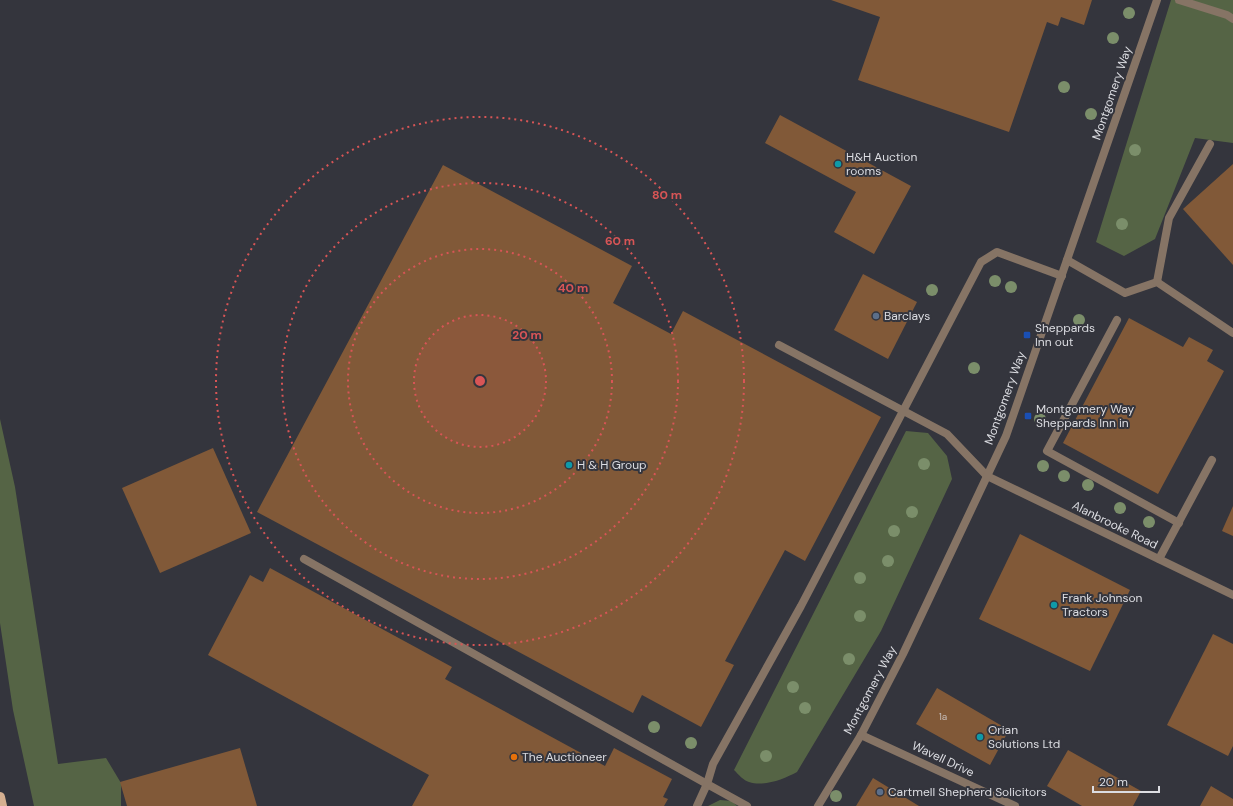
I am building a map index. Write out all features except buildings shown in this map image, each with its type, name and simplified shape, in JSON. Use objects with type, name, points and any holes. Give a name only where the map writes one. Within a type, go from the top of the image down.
[{"type":"main road","points":[[0,797],[2,806]]},
{"type":"street","name":"Montgomery Way","points":[[818,806],[861,734],[903,654],[1006,436],[1157,0]]},
{"type":"street","points":[[1179,0],[1233,19]]},
{"type":"street","points":[[1157,282],[1169,218],[1210,144]]},
{"type":"street","points":[[697,806],[707,784],[713,764],[801,606],[981,262],[997,252],[1062,276]]},
{"type":"street","points":[[1067,260],[1124,293],[1157,282]]},
{"type":"street","points":[[1157,282],[1233,333]]},
{"type":"street","points":[[1117,320],[1047,451],[1179,523]]},
{"type":"street","points":[[779,345],[948,434],[987,476]]},
{"type":"street","points":[[1160,559],[1212,460]]},
{"type":"street","name":"Alanbrooke Road","points":[[987,476],[1233,595]]},
{"type":"street","points":[[304,559],[748,806]]},
{"type":"street","name":"Wavell Drive","points":[[861,734],[1015,806]]},
{"type":"green space","points":[[1171,0],[1233,0],[1233,143],[1195,138],[1155,239],[1124,256],[1096,242]]},
{"type":"green space","points":[[0,419],[15,487],[58,764],[106,758],[121,783],[121,806],[34,806],[13,710],[0,623]]},
{"type":"green space","points":[[906,431],[928,433],[947,456],[952,479],[881,631],[797,772],[780,780],[767,783],[761,784],[747,781],[734,770]]},
{"type":"green space","points":[[720,800],[732,801],[737,806],[708,806]]},
{"type":"place","name":"H&H Auction rooms","points":[[838,164]]},
{"type":"place","name":"Barclays","points":[[876,316]]},
{"type":"place","name":"Sheppards Inn out","points":[[1027,335]]},
{"type":"place","name":"Montgomery Way Sheppards Inn in","points":[[1028,416]]},
{"type":"place","name":"H & H Group","points":[[569,465]]},
{"type":"place","name":"Frank Johnson Tractors","points":[[1054,605]]},
{"type":"place","name":"Orian Solutions Ltd","points":[[980,737]]},
{"type":"place","name":"The Auctioneer","points":[[514,757]]},
{"type":"place","name":"Cartmell Shepherd Solicitors","points":[[880,792]]}]
